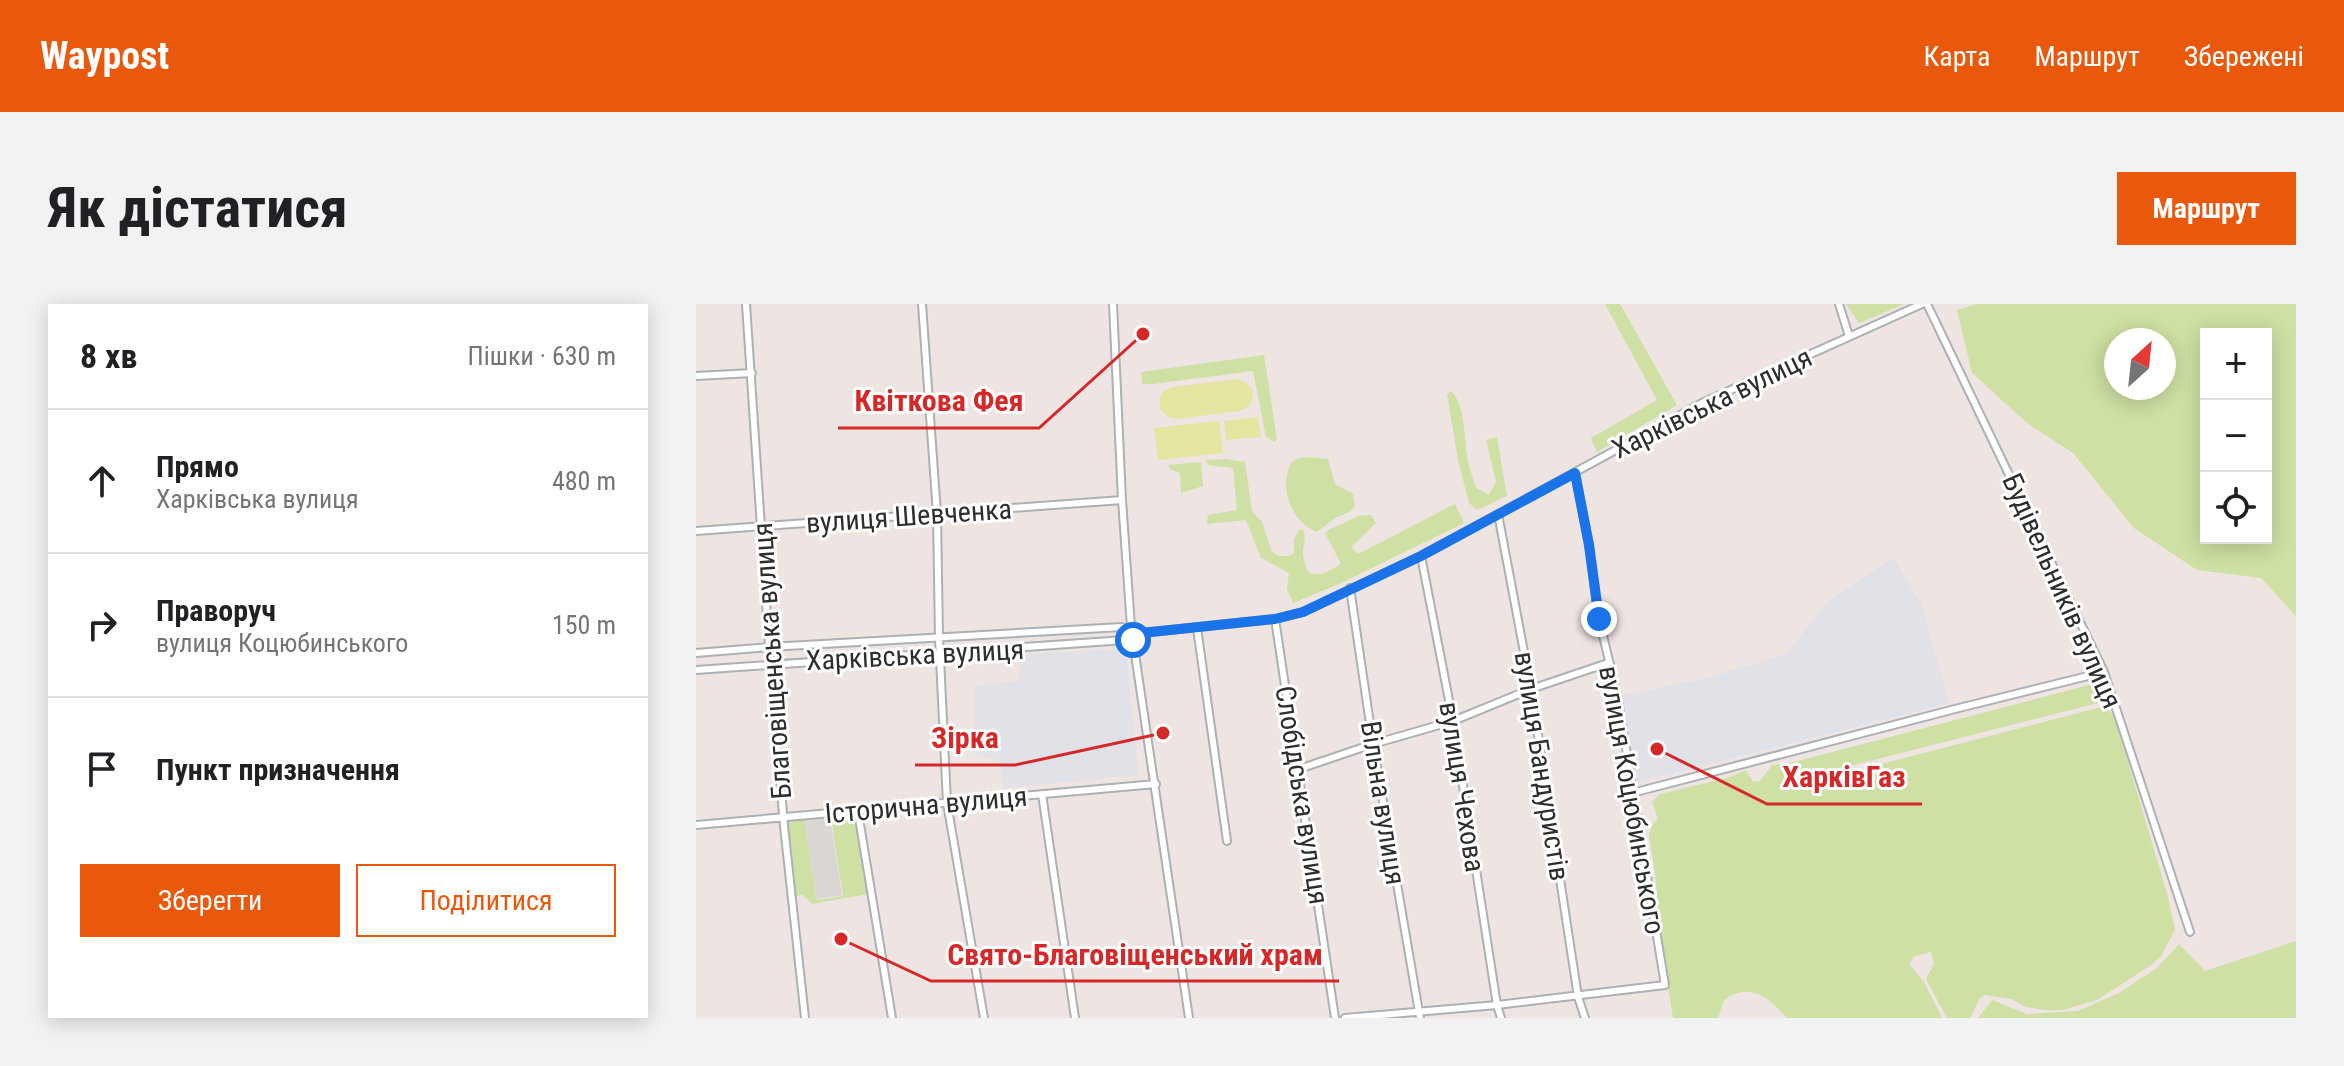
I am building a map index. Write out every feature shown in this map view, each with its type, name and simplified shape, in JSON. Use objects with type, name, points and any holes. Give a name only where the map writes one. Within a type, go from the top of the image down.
[{"type":"street","name":"Благовіщенська вулиця","points":[[746,304],[769,647],[805,1018]]},
{"type":"street","points":[[922,304],[937,514],[947,803],[984,1018]]},
{"type":"street","points":[[1113,304],[1132,634],[1189,1018]]},
{"type":"street","points":[[1839,304],[1849,336]]},
{"type":"street","name":"Харківська вулиця","points":[[696,670],[1125,640],[1132,634],[1275,619],[1303,612],[1421,556],[1704,402],[1925,304]]},
{"type":"street","name":"Будівельників вулиця","points":[[1925,304],[2104,672],[2190,932]]},
{"type":"street","points":[[696,376],[752,373]]},
{"type":"street","name":"вулиця Коцюбинського","points":[[1575,473],[1599,619],[1617,694],[1665,985],[1578,997]]},
{"type":"street","name":"вулиця Шевченка","points":[[696,531],[1122,500]]},
{"type":"street","name":"вулиця Бандуристів","points":[[1498,514],[1531,689],[1578,997],[1585,1018]]},
{"type":"street","name":"вулиця Чехова","points":[[1421,556],[1453,721],[1501,1018]]},
{"type":"street","name":"Вільна вулиця","points":[[1350,588],[1419,1015]]},
{"type":"street","name":"Слобідська вулиця","points":[[1275,619],[1335,1018]]},
{"type":"street","name":"Харківська вулиця","points":[[696,653],[1122,627],[1132,634]]},
{"type":"street","points":[[1197,628],[1227,841]]},
{"type":"street","points":[[1299,769],[1453,721],[1531,689],[1608,663]]},
{"type":"street","points":[[1632,793],[2104,672]]},
{"type":"street","name":"Історична вулиця","points":[[696,825],[1156,784]]},
{"type":"street","points":[[1042,794],[1075,1018]]},
{"type":"street","points":[[858,812],[892,1018]]},
{"type":"street","points":[[1345,1018],[1419,1015],[1578,997]]},
{"type":"shaded area","points":[[1894,558],[1922,606],[1949,703],[1637,783],[1621,696],[1708,678],[1786,654],[1829,600]]},
{"type":"shaded area","points":[[1126,648],[1138,775],[1004,788],[999,760],[975,754],[974,686],[1018,681],[1022,655]]},
{"type":"shaded area","points":[[830,818],[842,895],[817,899],[804,820]]},
{"type":"green space","points":[[1605,304],[1620,304],[1677,405],[1597,452],[1591,438],[1657,400]]},
{"type":"green space","points":[[1846,304],[1904,304],[1859,323]]},
{"type":"green space","points":[[1976,304],[2296,304],[2296,616],[2261,578],[2197,570],[2134,528],[2073,453],[2027,423],[1972,373],[1957,310]]},
{"type":"green space","points":[[1264,355],[1275,442],[1266,437],[1253,371],[1142,384],[1141,372]]},
{"type":"green space","points":[[1236,379],[1244,381],[1253,390],[1252,402],[1247,408],[1177,419],[1168,417],[1160,409],[1160,396],[1165,390]]},
{"type":"green space","points":[[1451,391],[1459,404],[1476,488],[1489,495],[1496,482],[1486,440],[1497,437],[1507,496],[1477,510],[1469,503],[1458,460],[1447,394]]},
{"type":"green space","points":[[1258,417],[1261,437],[1226,440],[1224,421]]},
{"type":"green space","points":[[1219,421],[1223,453],[1158,460],[1154,428]]},
{"type":"green space","points":[[1307,457],[1328,459],[1335,484],[1353,494],[1355,506],[1317,532],[1296,515],[1286,489],[1291,463]]},
{"type":"green space","points":[[1206,460],[1245,462],[1252,511],[1262,522],[1272,552],[1283,556],[1294,553],[1294,539],[1303,529],[1304,558],[1308,572],[1313,574],[1325,573],[1341,564],[1325,533],[1359,516],[1371,515],[1376,523],[1351,547],[1358,554],[1455,504],[1464,523],[1293,603],[1287,589],[1289,573],[1261,558],[1246,520],[1207,524],[1208,515],[1237,510],[1233,468],[1208,465]]},
{"type":"green space","points":[[1201,462],[1203,486],[1181,493],[1180,473],[1168,465]]},
{"type":"green space","points":[[2093,684],[2100,692],[2098,703],[1786,784],[1800,785],[2105,706],[2113,715],[2119,732],[2175,930],[2161,956],[2151,965],[2097,1000],[2063,1010],[2026,1007],[2012,999],[1985,995],[1980,998],[1970,1018],[1947,1018],[1926,979],[1934,964],[1931,952],[1915,956],[1909,964],[1924,982],[1942,1018],[1787,1018],[1759,994],[1743,992],[1724,1000],[1718,1018],[1673,1018],[1649,835],[1658,819],[1652,802],[1660,794],[1727,778],[1746,770],[1753,782],[1760,781],[1772,765],[1794,762]]},
{"type":"green space","points":[[855,816],[868,894],[812,904],[803,895],[794,896],[788,822],[804,820],[817,900],[843,896],[831,818]]},
{"type":"green space","points":[[2296,941],[2296,1018],[1978,1018],[1992,1000],[2027,1014],[2078,1011],[2119,993],[2157,968],[2179,944],[2205,971]]},
{"type":"place","name":"Квіткова Фея","points":[[1143,334]]},
{"type":"place","name":"Зірка","points":[[1163,733]]},
{"type":"place","name":"ХарківГаз","points":[[1657,749]]},
{"type":"place","name":"Свято-Благовіщенський храм","points":[[841,939]]},
{"type":"route","points":[[1133,640],[1132,634],[1275,619],[1303,612],[1421,556],[1575,473],[1599,619]]}]
